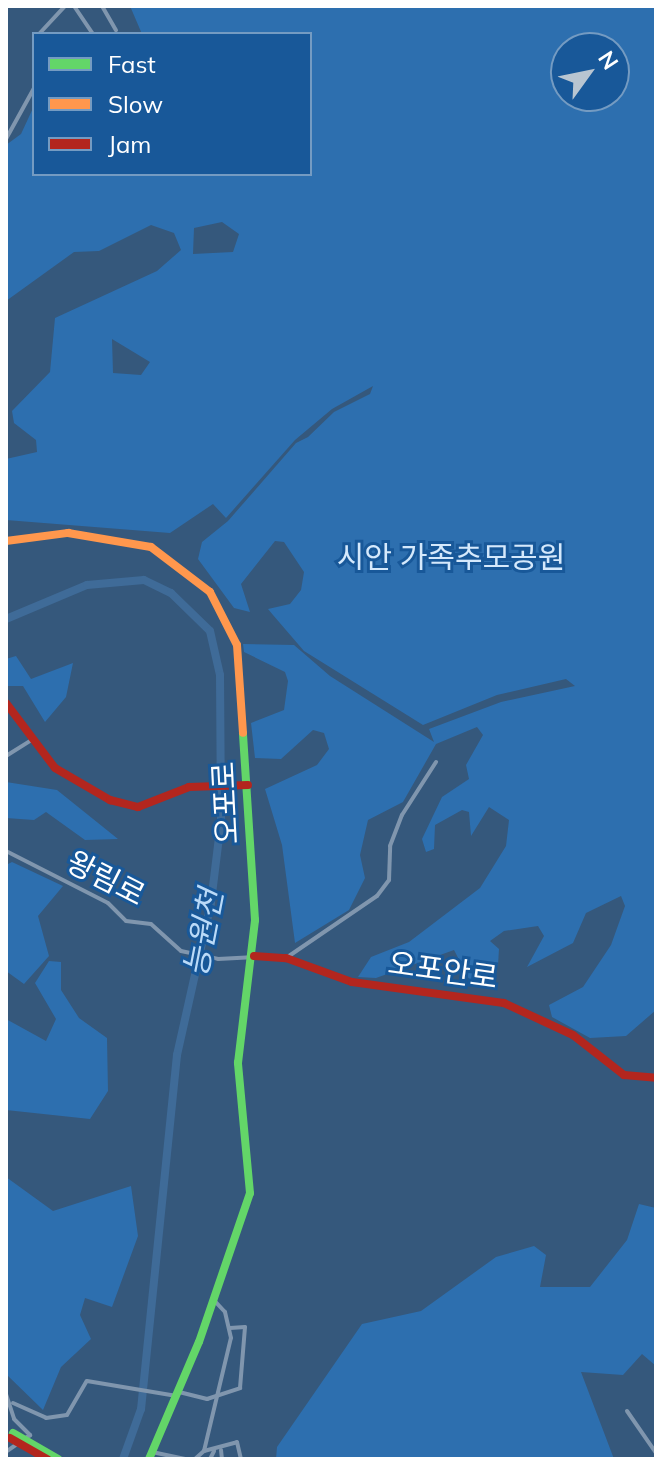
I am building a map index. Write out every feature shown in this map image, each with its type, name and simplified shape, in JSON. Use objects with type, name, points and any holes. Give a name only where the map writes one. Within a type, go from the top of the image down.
[{"type":"main road","name":"오포로","points":[[6,541],[68,533],[123,539],[159,551],[202,584],[235,637],[248,785],[254,956],[238,1063],[250,1193],[214,1300],[178,1394],[150,1455]]},
{"type":"main road","points":[[6,703],[30,741],[55,768],[110,800],[138,807],[205,787],[248,785]]},
{"type":"main road","name":"오포안로","points":[[254,956],[286,958],[352,982],[516,1007],[582,1040],[624,1075],[656,1078]]},
{"type":"main road","points":[[47,1459],[11,1435],[58,1459]]},
{"type":"street","points":[[41,32],[65,6]]},
{"type":"street","points":[[74,6],[92,32]]},
{"type":"street","points":[[102,6],[116,30]]},
{"type":"street","points":[[6,139],[32,92]]},
{"type":"street","points":[[6,756],[30,741]]},
{"type":"street","points":[[286,958],[333,928],[389,880],[390,846],[402,815],[436,762]]},
{"type":"street","name":"왕림로","points":[[6,851],[108,903],[126,921],[151,924],[181,951],[218,959],[254,956]]},
{"type":"street","points":[[195,1459],[204,1451],[230,1328],[214,1300]]},
{"type":"street","points":[[6,1394],[13,1403],[46,1418],[67,1415],[87,1381],[160,1393],[217,1397],[240,1388],[245,1327],[230,1328]]},
{"type":"street","points":[[6,1452],[30,1435],[14,1419],[13,1403]]},
{"type":"street","points":[[627,1411],[656,1453]]},
{"type":"street","points":[[204,1451],[221,1450],[237,1442],[241,1459]]},
{"type":"street","points":[[221,1450],[222,1459]]},
{"type":"street","points":[[210,1459],[214,1451]]},
{"type":"street","points":[[150,1455],[186,1459]]},
{"type":"green space","name":"시안 가족추모공원","points":[[130,6],[656,6],[656,1010],[626,1036],[590,1038],[552,1017],[549,1005],[583,987],[611,945],[625,906],[621,896],[586,913],[573,943],[527,967],[544,936],[538,926],[504,931],[490,941],[499,949],[498,965],[470,981],[454,950],[376,978],[358,977],[371,957],[409,942],[480,888],[506,846],[509,820],[489,807],[471,836],[469,812],[462,810],[435,825],[434,849],[426,852],[422,839],[442,797],[469,779],[466,765],[483,735],[477,727],[436,744],[403,802],[368,820],[360,855],[365,878],[349,910],[295,943],[282,845],[265,789],[317,765],[329,749],[324,733],[313,730],[281,759],[255,758],[251,723],[284,710],[288,681],[285,672],[244,652],[243,644],[294,645],[330,676],[434,742],[429,729],[501,702],[575,686],[566,679],[497,695],[423,725],[304,651],[268,609],[290,604],[301,590],[304,572],[284,542],[275,541],[241,584],[250,612],[234,608],[198,559],[202,542],[228,521],[296,443],[308,437],[334,412],[370,394],[373,386],[332,409],[295,440],[226,518],[213,504],[170,533],[6,520],[6,459],[37,452],[36,440],[14,423],[12,411],[50,372],[55,318],[157,271],[181,250],[174,233],[151,225],[99,251],[74,252],[6,301],[6,145],[21,134],[32,110],[32,176],[312,176],[312,32],[141,32]],"holes":[[[222,222],[239,234],[233,252],[193,254],[194,228]],[[112,339],[150,362],[141,375],[113,373]]]},
{"type":"green space","points":[[16,656],[31,679],[73,663],[66,697],[45,722],[23,686],[6,686],[6,659]]},
{"type":"green space","points":[[6,782],[57,790],[118,839],[85,840],[46,812],[34,820],[6,818]]},
{"type":"green space","points":[[12,862],[63,886],[38,916],[49,956],[24,984],[6,971],[6,865]]},
{"type":"green space","points":[[49,961],[61,962],[61,990],[79,1018],[107,1038],[108,1091],[90,1119],[6,1110],[6,1019],[46,1041],[56,1019],[35,983]]},
{"type":"green space","points":[[6,1177],[53,1211],[131,1186],[138,1236],[112,1307],[85,1298],[80,1315],[91,1339],[61,1367],[43,1410],[6,1374]]},
{"type":"green space","points":[[639,1204],[656,1208],[656,1366],[642,1354],[623,1375],[581,1372],[614,1459],[276,1459],[277,1447],[362,1324],[421,1311],[496,1257],[534,1246],[546,1255],[540,1287],[590,1287],[627,1240]]},
{"type":"waterway","name":"능원천","points":[[6,619],[87,585],[144,580],[171,593],[210,631],[220,675],[221,821],[211,903],[177,1055],[141,1409],[123,1459]]},
{"type":"traffic: fast","points":[[149,1459],[199,1342],[250,1193],[238,1063],[255,920],[243,733]]},
{"type":"traffic: fast","points":[[13,1433],[58,1459]]},
{"type":"traffic: slow","points":[[6,541],[68,533],[151,547],[210,592],[237,645],[243,733]]},
{"type":"traffic: jam","points":[[6,703],[55,768],[110,800],[138,807],[189,787],[248,785]]},
{"type":"traffic: jam","points":[[254,956],[286,958],[352,982],[504,1003],[573,1035],[624,1075],[656,1078]]},
{"type":"traffic: jam","points":[[10,1438],[47,1459]]}]
